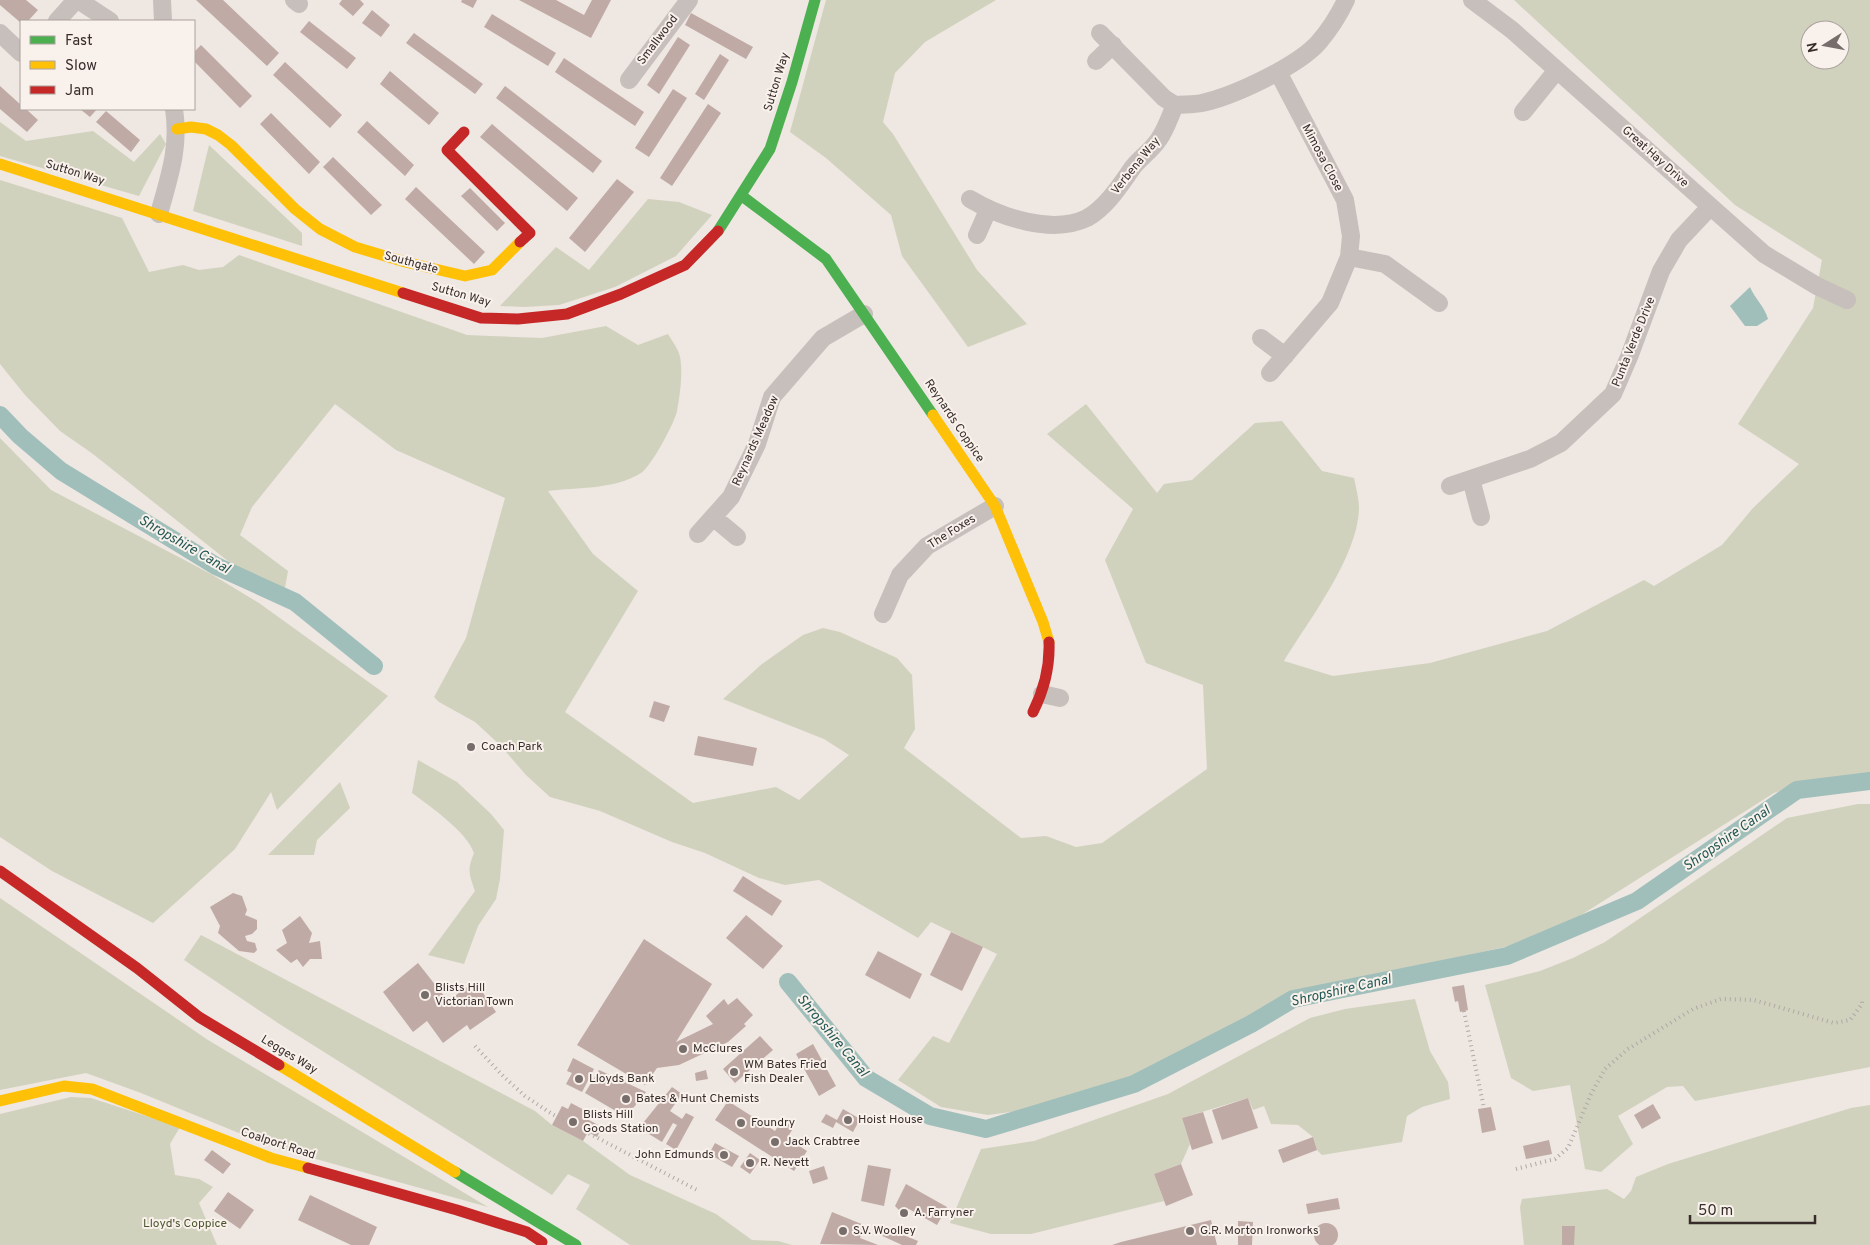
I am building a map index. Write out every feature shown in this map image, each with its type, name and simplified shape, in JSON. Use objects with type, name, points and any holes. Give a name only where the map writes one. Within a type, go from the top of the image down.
[{"type":"street","points":[[58,20],[77,0],[108,20]]},
{"type":"street","points":[[162,0],[163,20]]},
{"type":"street","name":"Smallwood","points":[[628,80],[689,0]]},
{"type":"street","name":"Sutton Way","points":[[0,164],[481,318],[518,320],[567,314],[621,294],[685,265],[718,232],[770,149],[792,82],[815,0]]},
{"type":"street","points":[[1100,33],[1164,98],[1175,105],[1200,104],[1278,72],[1300,59],[1319,42],[1336,19],[1346,0]]},
{"type":"street","name":"Great Hay Drive","points":[[1472,0],[1512,30],[1764,254],[1818,286],[1847,300]]},
{"type":"street","points":[[0,33],[20,51]]},
{"type":"street","points":[[1096,61],[1112,45]]},
{"type":"street","points":[[1523,112],[1557,70]]},
{"type":"street","name":"Mimosa Close","points":[[1270,373],[1330,304],[1349,257],[1350,236],[1345,200],[1278,72]]},
{"type":"street","name":"Verbena Way","points":[[970,199],[988,210],[1008,218],[1051,225],[1087,218],[1121,186],[1134,166],[1159,140],[1175,105]]},
{"type":"street","points":[[159,214],[176,147],[177,129],[174,110]]},
{"type":"street","name":"Southgate","points":[[177,129],[191,127],[206,129],[218,135],[231,145],[295,209],[320,229],[337,238],[355,247],[397,260],[465,276],[492,270],[530,233],[447,150],[464,132]]},
{"type":"street","name":"Reynards Coppice","points":[[742,196],[826,259],[995,506],[1043,622],[1049,642],[1048,667],[1042,694],[1033,712]]},
{"type":"street","name":"Punta Verde Drive","points":[[1450,486],[1530,459],[1561,444],[1613,394],[1662,272],[1679,240],[1710,207]]},
{"type":"street","points":[[977,234],[988,210]]},
{"type":"street","points":[[1349,257],[1385,264],[1439,303]]},
{"type":"street","name":"Reynards Meadow","points":[[698,534],[731,497],[757,444],[772,397],[823,338],[864,314]]},
{"type":"street","points":[[1261,338],[1285,356]]},
{"type":"street","points":[[1471,479],[1480,517]]},
{"type":"street","name":"The Foxes","points":[[883,614],[900,575],[927,546],[995,506]]},
{"type":"street","points":[[714,517],[738,537]]},
{"type":"street","points":[[1042,694],[1060,698]]},
{"type":"street","name":"Legges Way","points":[[0,871],[137,968],[199,1017],[576,1245]]},
{"type":"street","name":"Coalport Road","points":[[0,1101],[64,1086],[92,1089],[271,1158],[457,1210],[527,1232],[547,1245]]},
{"type":"green space","points":[[826,0],[996,0],[925,42],[895,73],[883,122],[893,134],[977,270],[1027,324],[968,347],[902,256],[891,215],[826,158],[790,132]]},
{"type":"green space","points":[[1514,0],[1870,0],[1870,778],[1811,781],[1774,793],[1578,917],[1509,946],[1324,987],[1274,1001],[1215,1044],[1130,1082],[1042,1108],[988,1115],[941,1107],[898,1080],[933,1036],[949,1043],[997,954],[931,922],[918,938],[819,880],[785,885],[759,878],[705,853],[672,842],[600,811],[550,797],[475,722],[439,702],[434,697],[466,638],[505,498],[396,450],[335,404],[252,507],[240,535],[288,571],[282,604],[93,454],[60,431],[25,395],[0,364],[0,180],[122,218],[149,272],[183,265],[199,270],[223,267],[239,255],[467,335],[542,338],[606,326],[638,345],[668,334],[677,348],[680,357],[679,398],[672,424],[651,462],[641,473],[619,482],[596,487],[548,491],[593,554],[638,591],[565,712],[693,803],[776,787],[799,800],[849,755],[824,739],[723,699],[762,664],[803,635],[823,628],[840,632],[897,658],[912,675],[915,729],[904,748],[1021,838],[1046,836],[1076,847],[1102,843],[1207,769],[1203,685],[1146,663],[1105,560],[1133,509],[1047,434],[1086,404],[1157,493],[1164,484],[1192,480],[1255,423],[1282,421],[1322,471],[1354,478],[1359,508],[1357,527],[1341,567],[1284,661],[1333,676],[1430,663],[1547,631],[1644,580],[1654,586],[1722,545],[1753,508],[1799,464],[1738,424],[1813,308],[1822,260],[1735,205]]},
{"type":"green space","points":[[0,122],[26,141],[93,131],[134,162],[160,134],[166,144],[139,196],[0,156]]},
{"type":"green space","points":[[209,145],[302,233],[302,246],[193,211]]},
{"type":"green space","points":[[648,199],[679,202],[712,215],[676,256],[615,287],[559,305],[500,306],[556,247],[589,270]]},
{"type":"green space","points":[[0,438],[51,490],[211,574],[259,603],[388,696],[277,810],[271,792],[235,849],[153,923],[52,871],[0,837]]},
{"type":"green space","points":[[418,760],[457,782],[491,814],[504,830],[500,879],[496,899],[478,926],[464,964],[428,955],[475,891],[470,872],[470,864],[474,853],[456,828],[412,793]]},
{"type":"green space","points":[[340,782],[350,808],[317,840],[314,855],[268,855]]},
{"type":"green space","points":[[1858,804],[1870,804],[1870,1067],[1695,1101],[1683,1086],[1667,1087],[1618,1116],[1633,1144],[1601,1172],[1585,1169],[1570,1085],[1533,1091],[1511,1078],[1485,985],[1540,971],[1573,958],[1605,942],[1787,818]]},
{"type":"green space","points":[[0,898],[208,1040],[488,1207],[273,1147],[141,1093],[86,1073],[0,1090]]},
{"type":"green space","points":[[201,935],[535,1111],[552,1125],[583,1141],[630,1175],[716,1214],[752,1240],[778,1241],[792,1245],[630,1245],[576,1209],[590,1185],[568,1174],[552,1195],[281,1025],[184,960]]},
{"type":"green space","points":[[1415,999],[1430,1051],[1448,1082],[1450,1099],[1422,1107],[1407,1116],[1402,1142],[1322,1155],[1317,1150],[1313,1137],[1298,1125],[1271,1124],[1264,1106],[1253,1110],[1248,1098],[1182,1118],[1190,1144],[1181,1164],[1154,1174],[1164,1201],[1031,1234],[991,1234],[950,1223],[981,1149],[1034,1141],[1168,1094],[1310,1018],[1345,1009]]},
{"type":"green space","name":"Lloyd's Coppice","points":[[71,1097],[91,1098],[180,1127],[170,1144],[175,1175],[199,1179],[213,1187],[199,1203],[217,1245],[0,1245],[0,1114]]},
{"type":"green space","points":[[1870,1105],[1870,1245],[1524,1245],[1520,1207],[1522,1199],[1607,1189],[1624,1199],[1631,1191],[1636,1177],[1668,1164],[1851,1108]]},
{"type":"water","points":[[1750,287],[1768,319],[1757,326],[1745,326],[1730,306]]},
{"type":"building","points":[[0,0],[26,0],[38,10],[29,20],[20,20],[20,22],[0,5]]},
{"type":"building","points":[[196,0],[223,0],[279,53],[267,66]]},
{"type":"building","points":[[342,0],[360,0],[364,4],[353,16],[339,4]]},
{"type":"building","points":[[462,0],[477,0],[473,8],[461,2]]},
{"type":"building","points":[[519,0],[556,0],[584,15],[592,0],[611,0],[591,38]]},
{"type":"building","points":[[372,10],[390,25],[381,37],[362,23]]},
{"type":"building","points":[[691,13],[753,47],[746,59],[685,25]]},
{"type":"building","points":[[492,14],[556,53],[548,66],[484,27]]},
{"type":"building","points":[[309,21],[356,58],[347,69],[300,32]]},
{"type":"building","points":[[414,33],[483,84],[475,94],[406,43]]},
{"type":"building","points":[[678,37],[690,45],[659,94],[647,85]]},
{"type":"building","points":[[201,45],[252,96],[240,108],[195,62],[195,51]]},
{"type":"building","points":[[720,54],[729,60],[704,100],[695,94]]},
{"type":"building","points":[[564,58],[644,112],[635,126],[555,72]]},
{"type":"building","points":[[285,62],[342,115],[330,128],[273,75]]},
{"type":"building","points":[[390,71],[439,113],[429,125],[380,84]]},
{"type":"building","points":[[0,86],[20,104],[20,110],[27,110],[38,120],[27,132],[0,109]]},
{"type":"building","points":[[505,86],[602,161],[593,173],[496,98]]},
{"type":"building","points":[[673,89],[687,98],[649,157],[635,148]]},
{"type":"building","points":[[708,104],[721,113],[672,186],[660,178]]},
{"type":"building","points":[[81,110],[96,110],[90,117]]},
{"type":"building","points":[[106,111],[140,140],[131,152],[96,122]]},
{"type":"building","points":[[271,113],[320,162],[309,174],[260,124]]},
{"type":"building","points":[[367,121],[414,165],[405,176],[357,132]]},
{"type":"building","points":[[492,124],[578,198],[567,211],[480,137]]},
{"type":"building","points":[[333,157],[382,205],[371,215],[323,167]]},
{"type":"building","points":[[617,179],[634,192],[585,252],[569,238]]},
{"type":"building","points":[[416,187],[485,252],[474,264],[405,199]]},
{"type":"building","points":[[470,188],[505,223],[497,231],[461,196]]},
{"type":"building","points":[[654,701],[670,706],[664,722],[649,717]]},
{"type":"building","points":[[698,736],[757,748],[753,766],[694,755]]},
{"type":"building","points":[[743,876],[782,901],[772,916],[733,891]]},
{"type":"building","points":[[233,893],[242,896],[247,910],[245,915],[257,920],[257,929],[252,934],[245,936],[247,941],[255,943],[257,950],[254,953],[239,951],[218,933],[220,926],[210,907]]},
{"type":"building","points":[[746,915],[783,946],[763,969],[726,938]]},
{"type":"building","points":[[300,916],[312,933],[309,943],[320,941],[322,959],[310,959],[303,967],[297,959],[291,963],[276,950],[287,943],[282,930]]},
{"type":"building","points":[[951,932],[983,947],[962,991],[930,975]]},
{"type":"building","points":[[644,939],[712,984],[676,1042],[713,1024],[706,1016],[724,999],[728,1005],[737,998],[753,1015],[744,1024],[746,1026],[728,1042],[679,1065],[657,1068],[645,1085],[577,1045]]},
{"type":"building","points":[[878,951],[922,974],[910,999],[865,975]]},
{"type":"building","points":[[418,963],[448,1001],[475,981],[496,1012],[470,1030],[467,1025],[443,1043],[427,1021],[413,1032],[383,992]]},
{"type":"building","points":[[1464,985],[1468,1010],[1460,1012],[1458,1001],[1455,1002],[1452,987]]},
{"type":"building","points":[[760,1036],[773,1050],[735,1083],[723,1069]]},
{"type":"building","points":[[813,1044],[836,1086],[819,1096],[796,1054]]},
{"type":"building","name":"Lloyds Bank","points":[[573,1058],[594,1069],[582,1092],[566,1084],[572,1073],[567,1071]]},
{"type":"building","points":[[599,1070],[646,1092],[626,1117],[585,1093]]},
{"type":"building","points":[[706,1070],[708,1079],[696,1081],[695,1073]]},
{"type":"building","points":[[672,1087],[682,1094],[670,1111],[682,1119],[686,1113],[694,1117],[676,1150],[666,1144],[677,1125],[673,1123],[662,1142],[639,1128]]},
{"type":"building","points":[[1248,1098],[1258,1128],[1222,1140],[1212,1110]]},
{"type":"building","points":[[728,1101],[775,1131],[782,1120],[794,1127],[787,1138],[807,1151],[794,1171],[715,1120]]},
{"type":"building","name":"Blists Hill Goods Station","points":[[571,1103],[590,1113],[587,1119],[602,1127],[597,1137],[588,1132],[583,1141],[552,1125],[562,1106],[568,1109]]},
{"type":"building","points":[[1653,1104],[1661,1118],[1642,1129],[1634,1115]]},
{"type":"building","points":[[1491,1107],[1496,1130],[1482,1133],[1478,1109]]},
{"type":"building","name":"Hoist House","points":[[843,1109],[860,1119],[853,1132],[836,1122],[833,1128],[821,1122],[826,1114],[837,1120]]},
{"type":"building","points":[[1203,1112],[1213,1143],[1192,1150],[1182,1118]]},
{"type":"building","points":[[1313,1137],[1317,1150],[1283,1163],[1278,1150]]},
{"type":"building","points":[[1549,1140],[1552,1154],[1526,1159],[1523,1146]]},
{"type":"building","name":"John Edmunds","points":[[715,1143],[739,1156],[732,1167],[709,1154]]},
{"type":"building","points":[[212,1150],[231,1164],[223,1174],[204,1160]]},
{"type":"building","name":"R. Nevett","points":[[750,1153],[760,1160],[750,1174],[740,1167]]},
{"type":"building","points":[[1181,1164],[1193,1195],[1166,1206],[1154,1174]]},
{"type":"building","points":[[868,1165],[891,1169],[884,1206],[861,1201]]},
{"type":"building","points":[[824,1166],[828,1179],[813,1184],[809,1171]]},
{"type":"building","points":[[906,1184],[947,1207],[937,1225],[909,1209],[906,1217],[895,1206]]},
{"type":"building","points":[[228,1192],[254,1210],[240,1229],[214,1211]]},
{"type":"building","points":[[310,1195],[377,1227],[369,1245],[351,1245],[298,1220]]},
{"type":"building","points":[[1338,1198],[1340,1209],[1308,1214],[1306,1204]]},
{"type":"building","name":"S.V. Woolley","points":[[832,1212],[864,1225],[860,1238],[878,1245],[820,1244]]},
{"type":"building","name":"G.R. Morton Ironworks","points":[[1211,1220],[1217,1245],[1112,1245],[1121,1242]]},
{"type":"building","points":[[1238,1221],[1253,1222],[1252,1245],[1238,1245]]},
{"type":"building","points":[[1322,1224],[1330,1224],[1337,1231],[1337,1239],[1330,1246],[1322,1246],[1315,1239],[1315,1231]]},
{"type":"building","points":[[879,1225],[918,1241],[916,1245],[902,1245],[876,1233]]},
{"type":"building","points":[[1562,1226],[1575,1226],[1574,1245],[1562,1245]]},
{"type":"waterway","name":"Shropshire Canal","points":[[0,415],[20,436],[61,471],[216,566],[295,602],[374,666]]},
{"type":"waterway","name":"Shropshire Canal","points":[[788,982],[866,1078],[930,1116],[986,1129],[1134,1084],[1251,1024],[1293,999],[1507,956],[1637,901],[1797,790],[1870,781]]},
{"type":"railway","points":[[1516,1169],[1555,1159],[1568,1148],[1591,1094],[1605,1069],[1628,1049],[1693,1009],[1721,999],[1754,1000],[1834,1023],[1850,1020],[1862,1004],[1862,999]]},
{"type":"railway","points":[[1464,1011],[1484,1108]]},
{"type":"railway","points":[[475,1046],[525,1096],[552,1114],[697,1190]]},
{"type":"traffic: fast","points":[[718,231],[770,149],[792,82],[815,0]]},
{"type":"traffic: fast","points":[[742,196],[826,259],[933,415]]},
{"type":"traffic: fast","points":[[455,1172],[576,1245]]},
{"type":"traffic: slow","points":[[177,129],[191,127],[206,129],[218,135],[231,145],[295,209],[320,229],[355,247],[405,262],[465,276],[492,270],[520,242]]},
{"type":"traffic: slow","points":[[0,164],[403,293]]},
{"type":"traffic: slow","points":[[933,415],[995,506],[1043,622],[1049,642]]},
{"type":"traffic: slow","points":[[279,1065],[455,1172]]},
{"type":"traffic: slow","points":[[0,1101],[64,1086],[92,1089],[271,1158],[308,1168]]},
{"type":"traffic: jam","points":[[464,132],[447,150],[530,233],[520,242]]},
{"type":"traffic: jam","points":[[403,293],[481,318],[518,319],[567,314],[621,294],[685,265],[718,231]]},
{"type":"traffic: jam","points":[[1033,712],[1046,678],[1049,642]]},
{"type":"traffic: jam","points":[[0,871],[137,968],[199,1017],[279,1065]]},
{"type":"traffic: jam","points":[[308,1168],[527,1232],[542,1242]]},
{"type":"place","name":"Coach Park","points":[[471,747]]},
{"type":"place","name":"Blists Hill Victorian Town","points":[[425,995]]},
{"type":"place","name":"McClures","points":[[683,1049]]},
{"type":"place","name":"WM Bates Fried Fish Dealer","points":[[734,1072]]},
{"type":"place","name":"Lloyds Bank","points":[[579,1079]]},
{"type":"place","name":"Bates & Hunt Chemists","points":[[626,1099]]},
{"type":"place","name":"Hoist House","points":[[848,1120]]},
{"type":"place","name":"Blists Hill Goods Station","points":[[573,1122]]},
{"type":"place","name":"Foundry","points":[[741,1123]]},
{"type":"place","name":"Jack Crabtree","points":[[775,1142]]},
{"type":"place","name":"John Edmunds","points":[[724,1155]]},
{"type":"place","name":"R. Nevett","points":[[750,1163]]},
{"type":"place","name":"A. Farryner","points":[[904,1213]]},
{"type":"place","name":"S.V. Woolley","points":[[843,1231]]},
{"type":"place","name":"G.R. Morton Ironworks","points":[[1190,1231]]}]
